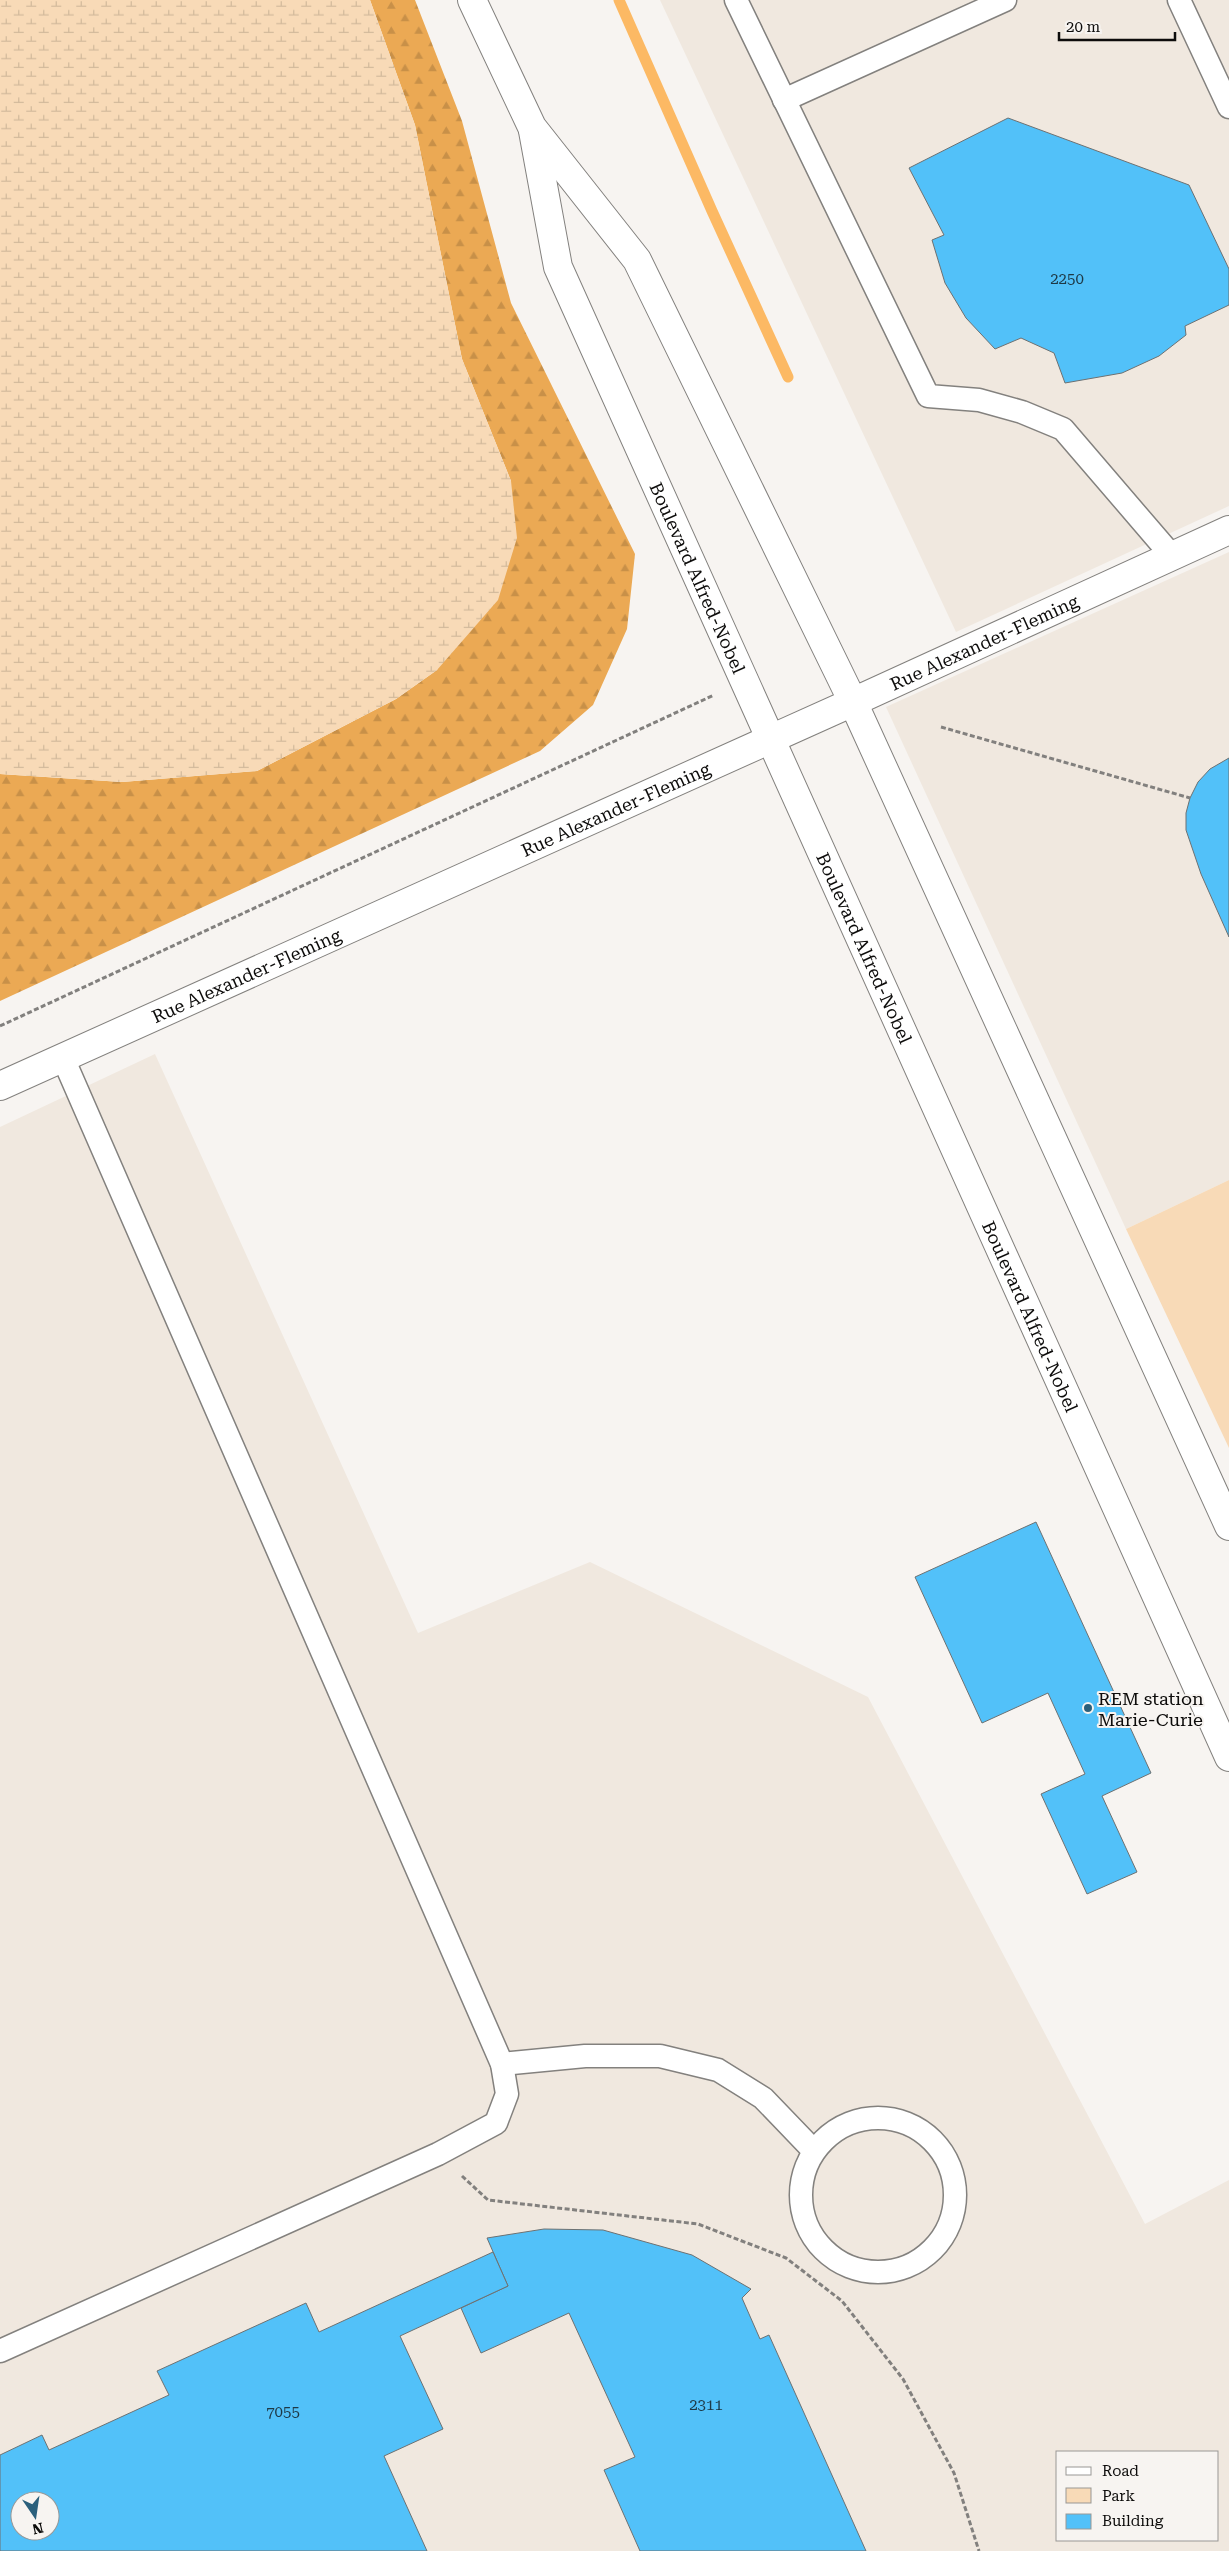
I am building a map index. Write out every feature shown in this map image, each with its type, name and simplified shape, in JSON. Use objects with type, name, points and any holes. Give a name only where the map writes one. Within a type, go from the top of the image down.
[{"type":"street","name":"Boulevard Alfred-Nobel","points":[[472,0],[532,127],[636,260],[853,702],[1229,1526]]},
{"type":"street","name":"Boulevard Alfred-Nobel","points":[[532,127],[558,268],[1229,1757]]},
{"type":"street","name":"Rue Alexander-Fleming","points":[[0,1086],[771,740],[1229,530]]},
{"type":"lane","points":[[736,0],[928,396],[980,400],[1022,412],[1063,429],[1172,556]]},
{"type":"lane","points":[[784,100],[1006,0]]},
{"type":"lane","points":[[1178,0],[1229,107]]},
{"type":"lane","points":[[0,2351],[438,2154],[496,2123],[507,2094],[502,2064],[62,1058]]},
{"type":"lane","points":[[502,2064],[585,2056],[660,2056],[718,2070],[763,2098],[814,2151]]},
{"type":"lane","points":[[883,2118],[909,2124],[929,2138],[944,2156],[953,2178],[955,2203],[948,2226],[935,2247],[916,2262],[894,2271],[869,2272],[843,2264],[822,2249],[807,2227],[800,2202],[803,2176],[814,2151],[832,2132],[857,2121],[883,2118]]},
{"type":"path","points":[[0,1026],[723,691]]},
{"type":"path","points":[[941,726],[1190,798]]},
{"type":"path","points":[[438,2154],[488,2200],[698,2224],[786,2258],[842,2300],[903,2379],[954,2472],[980,2551]]},
{"type":"shaded area","points":[[660,0],[1229,0],[1229,506],[956,632]]},
{"type":"shaded area","points":[[1229,552],[1229,1180],[1126,1229],[886,707]]},
{"type":"shaded area","points":[[155,1054],[418,1633],[590,1562],[868,1697],[1145,2224],[1229,2180],[1229,2551],[0,2551],[0,1127]]},
{"type":"green space","points":[[0,0],[370,0],[415,125],[462,359],[511,481],[517,538],[498,600],[437,670],[396,699],[257,771],[122,782],[0,774]]},
{"type":"green space","points":[[370,0],[415,0],[462,121],[511,303],[635,554],[627,629],[593,705],[540,751],[0,1001],[0,774],[122,782],[257,771],[396,699],[437,670],[511,481],[462,359],[415,125]]},
{"type":"green space","points":[[1229,1180],[1229,1448],[1126,1229]]},
{"type":"building","points":[[1008,118],[1189,185],[1229,269],[1229,305],[1185,326],[1186,335],[1159,356],[1122,373],[1065,383],[1054,353],[1021,338],[995,349],[966,318],[945,283],[932,240],[944,235],[909,168]]},
{"type":"building","points":[[1229,758],[1229,937],[1201,874],[1186,830],[1186,813],[1190,798],[1198,782],[1210,769]]},
{"type":"building","name":"REM station Marie-Curie","points":[[1036,1522],[1151,1773],[1102,1796],[1137,1872],[1087,1894],[1041,1794],[1085,1774],[1048,1693],[982,1723],[915,1577]]},
{"type":"building","points":[[544,2229],[603,2230],[692,2255],[751,2289],[742,2298],[760,2339],[769,2335],[866,2551],[640,2551],[604,2470],[635,2457],[569,2313],[481,2353],[461,2308],[508,2286],[487,2238]]},
{"type":"building","points":[[493,2252],[508,2286],[400,2336],[443,2429],[384,2456],[427,2551],[0,2551],[0,2455],[42,2435],[49,2450],[169,2395],[157,2371],[306,2303],[319,2332]]},
{"type":"waterway","points":[[619,0],[788,377]]},
{"type":"place","name":"REM station Marie-Curie","points":[[1088,1708]]}]
